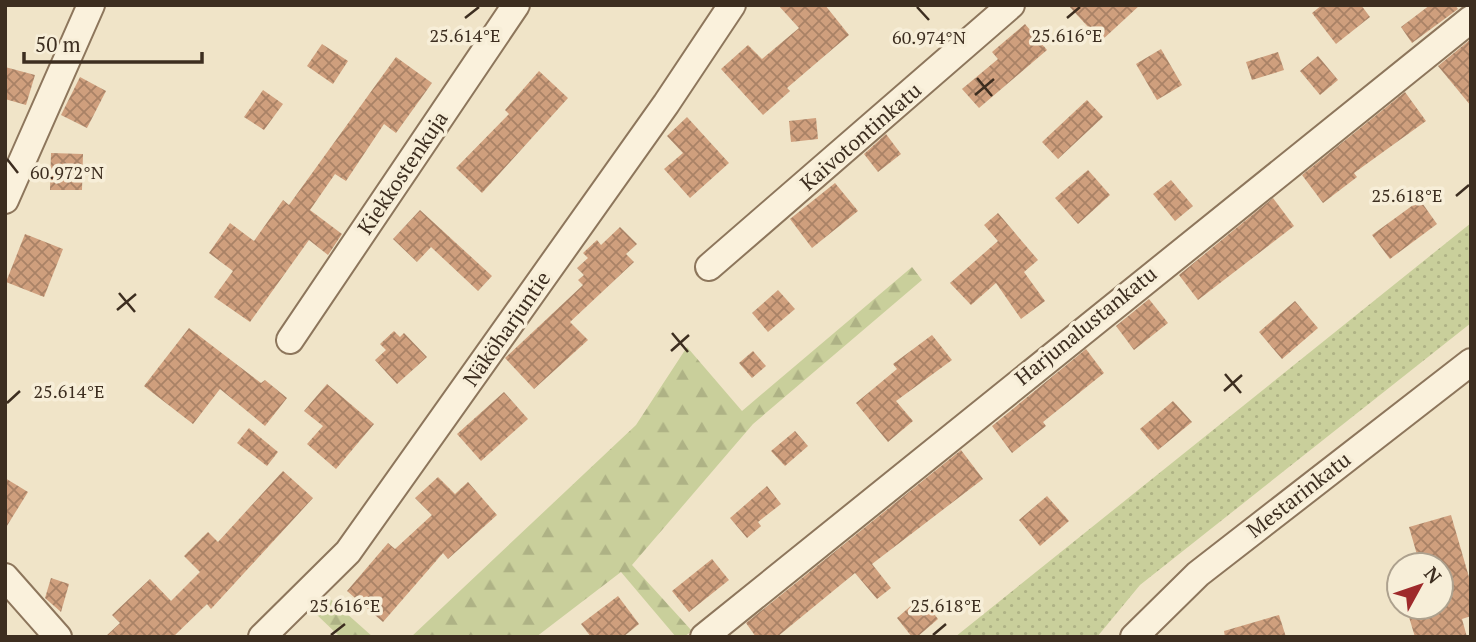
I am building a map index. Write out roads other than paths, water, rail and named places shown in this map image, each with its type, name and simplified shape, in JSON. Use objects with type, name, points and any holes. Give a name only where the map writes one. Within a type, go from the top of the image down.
[{"type":"street","points":[[5,200],[91,5]]},
{"type":"street","name":"Kiekkostenkuja","points":[[290,341],[516,5]]},
{"type":"street","name":"Näköharjuntie","points":[[262,637],[348,552],[666,104],[732,5]]},
{"type":"street","name":"Kaivotontinkatu","points":[[709,267],[1011,5]]},
{"type":"street","name":"Harjunalustankatu","points":[[704,637],[1471,19]]},
{"type":"street","name":"Mestarinkatu","points":[[1135,637],[1153,615],[1198,574],[1471,362]]},
{"type":"street","points":[[5,577],[58,637]]}]
